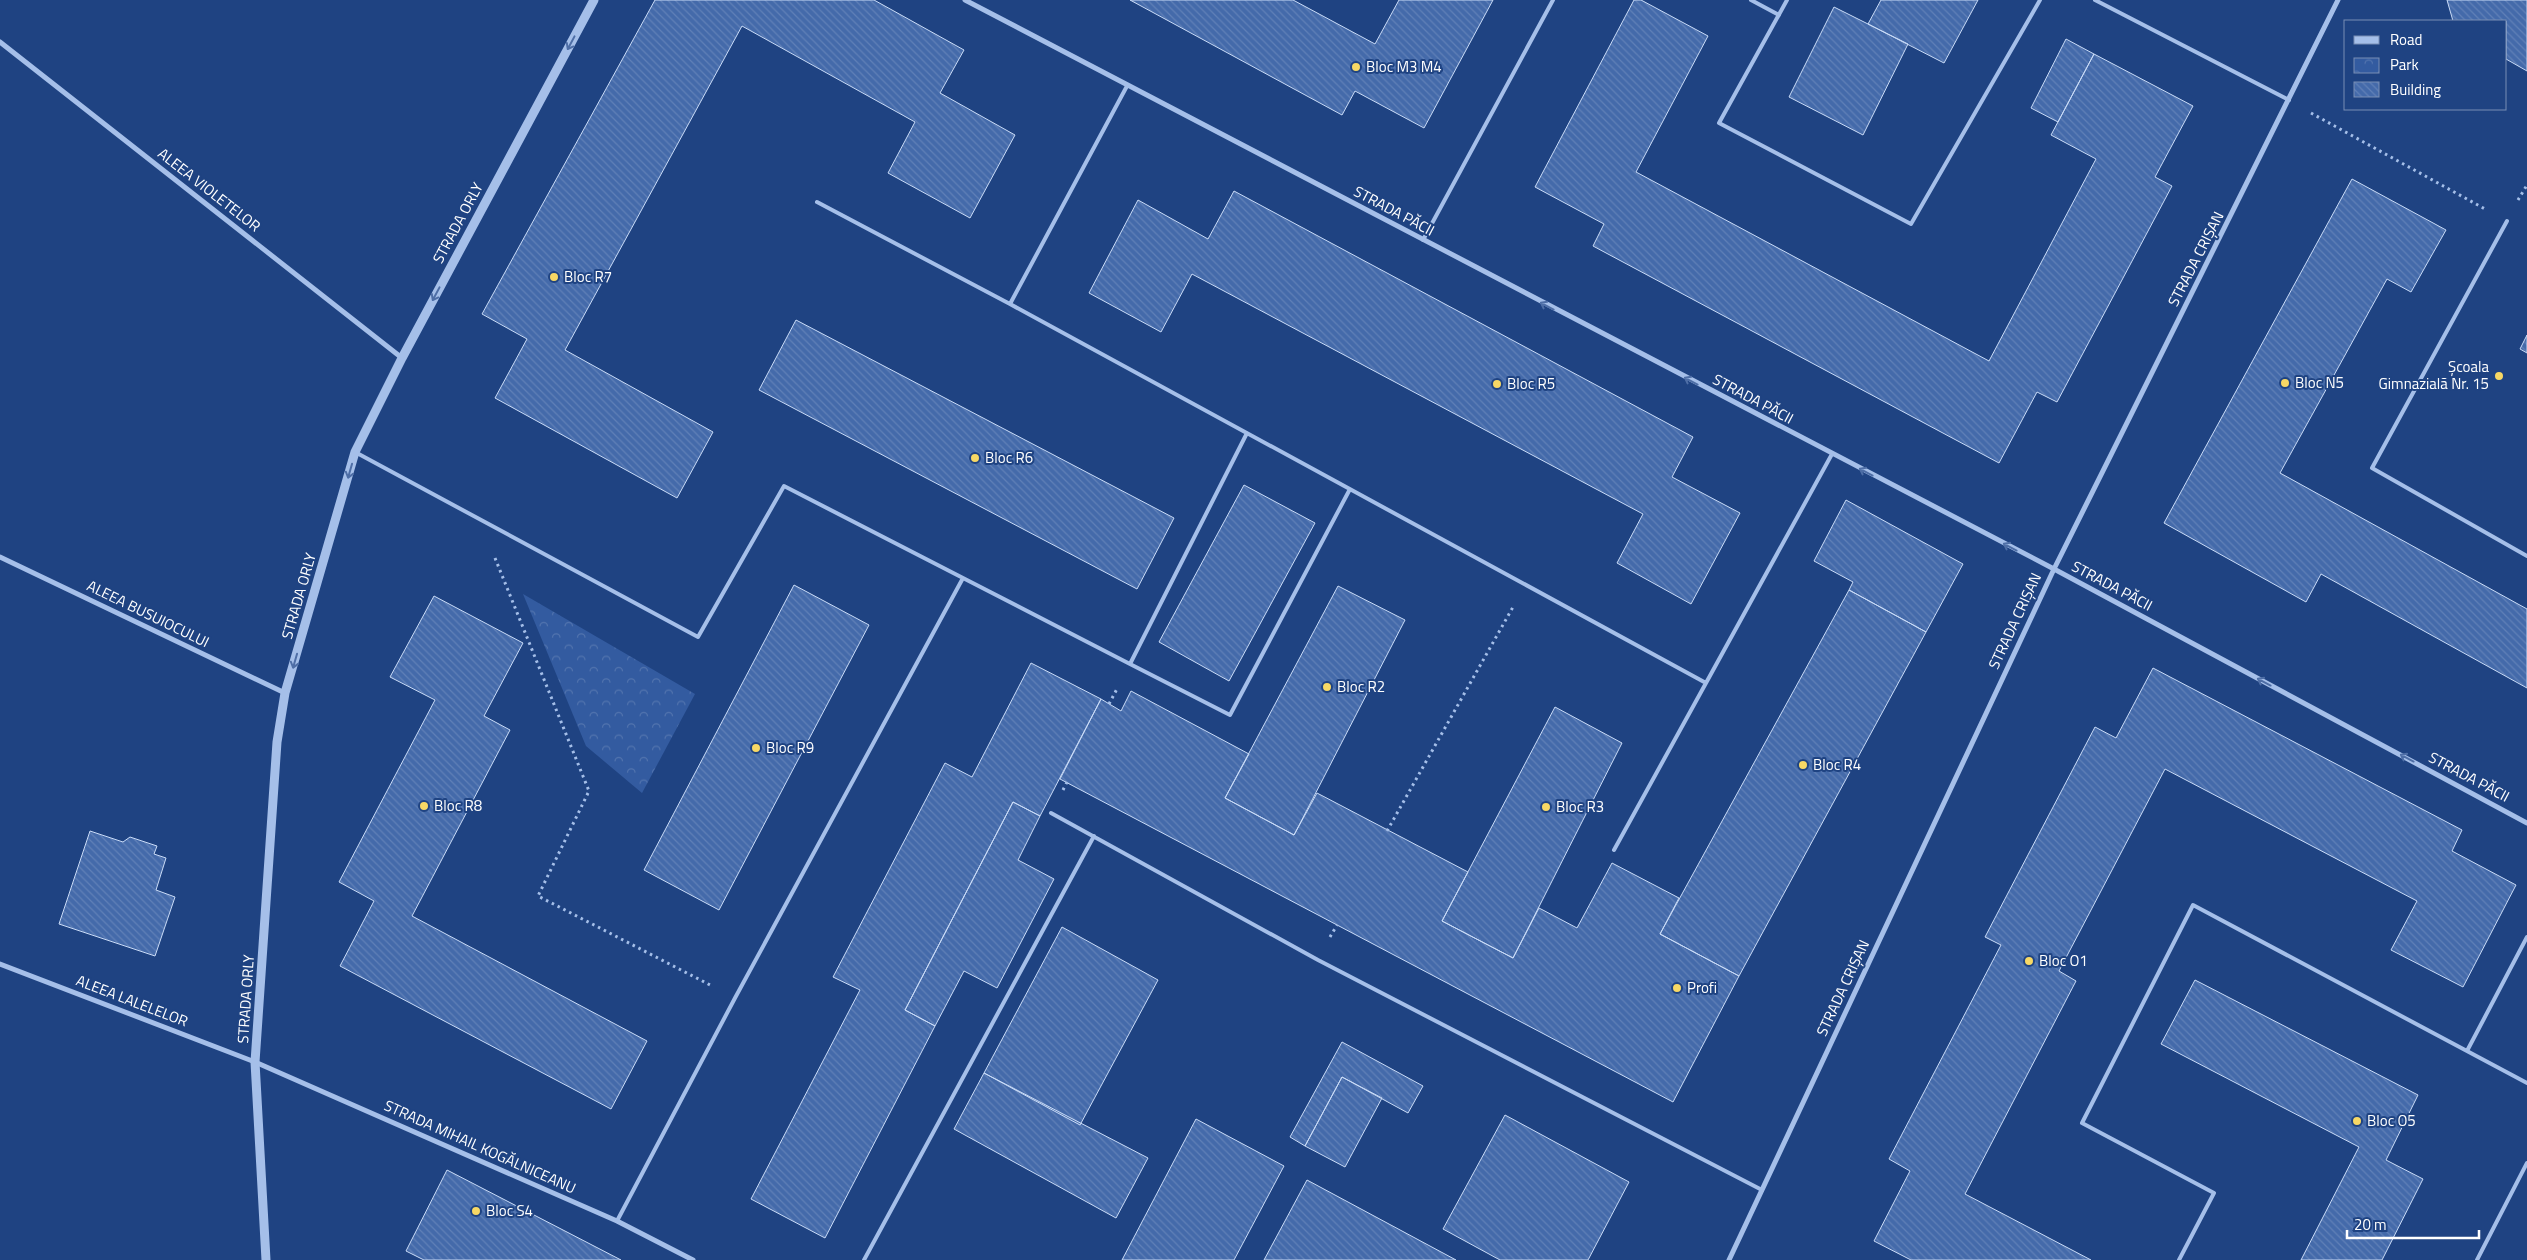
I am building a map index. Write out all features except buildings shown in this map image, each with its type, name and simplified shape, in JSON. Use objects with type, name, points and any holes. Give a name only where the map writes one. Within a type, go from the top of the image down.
[{"type":"street","name":"STRADA ORLY","points":[[266,1260],[255,1062],[277,742],[285,693],[355,452],[402,358],[594,0]]},
{"type":"street","name":"STRADA PĂCII","points":[[965,0],[1422,241],[2054,569],[2527,823]]},
{"type":"street","name":"STRADA CRIȘAN","points":[[1729,1260],[2054,569],[2338,0]]},
{"type":"street","name":"ALEEA VIOLETELOR","points":[[0,42],[402,358]]},
{"type":"street","name":"ALEEA BUSUIOCULUI","points":[[0,557],[285,693]]},
{"type":"street","name":"ALEEA LALELELOR","points":[[0,964],[255,1062]]},
{"type":"street","name":"STRADA MIHAIL KOGĂLNICEANU","points":[[255,1062],[617,1221],[693,1260]]},
{"type":"lane","points":[[1422,241],[1553,0]]},
{"type":"lane","points":[[1751,0],[1779,14]]},
{"type":"lane","points":[[1787,0],[1719,123],[1911,224],[2040,0]]},
{"type":"lane","points":[[2095,0],[2289,100]]},
{"type":"lane","points":[[1010,304],[1126,86]]},
{"type":"lane","points":[[817,202],[1010,304],[1706,683]]},
{"type":"lane","points":[[2507,221],[2372,468],[2527,556]]},
{"type":"lane","points":[[1130,664],[1247,433]]},
{"type":"lane","points":[[355,452],[698,637],[784,486],[1230,715],[1350,489]]},
{"type":"lane","points":[[1614,850],[1832,454]]},
{"type":"lane","points":[[617,1221],[735,998],[963,578]]},
{"type":"lane","points":[[1051,813],[1318,960],[1762,1190]]},
{"type":"lane","points":[[864,1260],[1094,836]]},
{"type":"lane","points":[[2179,1260],[2214,1193],[2082,1123],[2193,905],[2527,1083]]},
{"type":"lane","points":[[2468,1051],[2527,937]]},
{"type":"lane","points":[[2477,1260],[2527,1163]]},
{"type":"path","points":[[2289,100],[2507,221]]},
{"type":"path","points":[[479,519],[589,791],[538,896],[735,998]]},
{"type":"path","points":[[1387,831],[1526,585]]},
{"type":"green space","points":[[523,594],[695,694],[642,793],[586,746]]},
{"type":"place","name":"Bloc M3 M4","points":[[1356,67]]},
{"type":"place","name":"Bloc R7","points":[[554,277]]},
{"type":"place","name":"Școala Gimnazială Nr. 15","points":[[2499,376]]},
{"type":"place","name":"Bloc N5","points":[[2285,383]]},
{"type":"place","name":"Bloc R5","points":[[1497,384]]},
{"type":"place","name":"Bloc R6","points":[[975,458]]},
{"type":"place","name":"Bloc R2","points":[[1327,687]]},
{"type":"place","name":"Bloc R9","points":[[756,748]]},
{"type":"place","name":"Bloc R4","points":[[1803,765]]},
{"type":"place","name":"Bloc R8","points":[[424,806]]},
{"type":"place","name":"Bloc R3","points":[[1546,807]]},
{"type":"place","name":"Bloc O1","points":[[2029,961]]},
{"type":"place","name":"Profi","points":[[1677,988]]},
{"type":"place","name":"Bloc O5","points":[[2357,1121]]},
{"type":"place","name":"Bloc S4","points":[[476,1211]]}]
